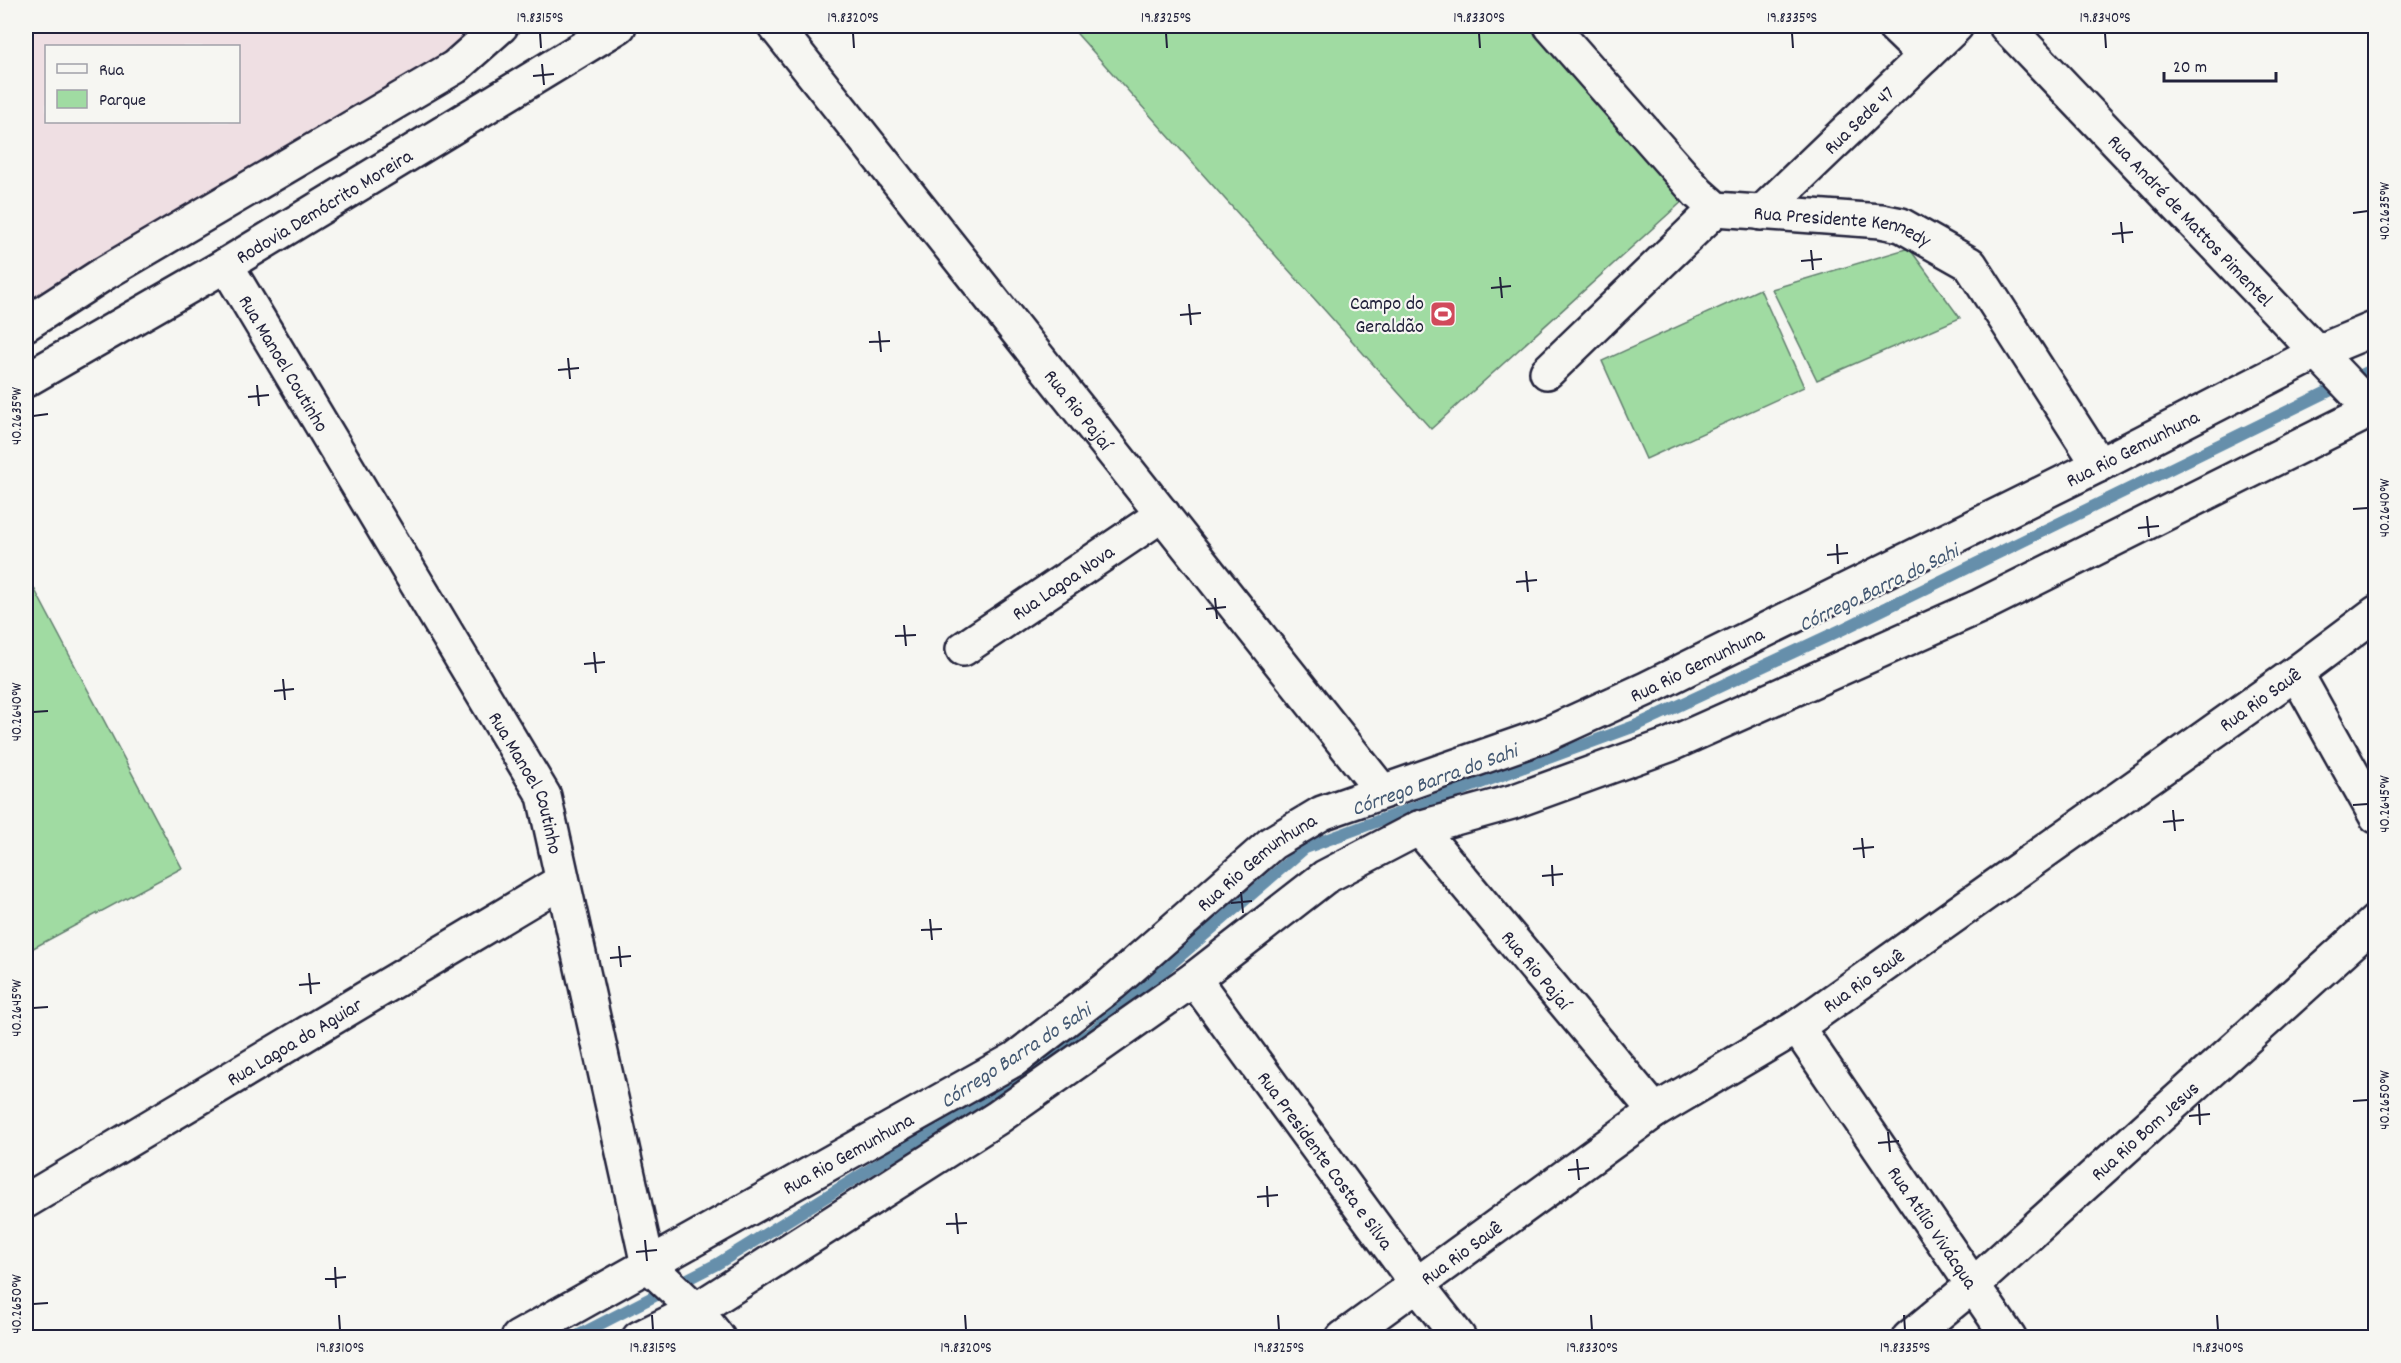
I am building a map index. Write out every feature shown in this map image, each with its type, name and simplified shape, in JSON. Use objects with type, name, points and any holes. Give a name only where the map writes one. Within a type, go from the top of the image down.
[{"type":"street","points":[[26,324],[105,273],[455,67],[501,26]]},
{"type":"street","name":"Rodovia Demócrito Moreira","points":[[26,380],[226,265],[619,26]]},
{"type":"street","name":"Rua Rio Pajaí","points":[[775,26],[1382,791]]},
{"type":"street","points":[[1547,372],[1716,209],[1698,193],[1551,26]]},
{"type":"street","points":[[1894,26],[1925,56]]},
{"type":"street","name":"Rua Sede 47","points":[[1761,213],[1956,26]]},
{"type":"street","name":"Rua André de Mattos Pimentel","points":[[2006,26],[2374,411]]},
{"type":"street","name":"Rua Presidente Kennedy","points":[[1716,209],[1881,221],[1901,225],[1970,264],[2099,465]]},
{"type":"street","name":"Rua Manoel Coutinho","points":[[226,265],[544,796],[648,1265]]},
{"type":"street","name":"Rua Rio Gemunhuna","points":[[518,1338],[1015,1059],[1112,984],[1272,843],[1322,813],[1545,735],[1646,689],[2099,465],[2318,352],[2376,328]]},
{"type":"street","points":[[639,1338],[696,1310],[997,1118],[1194,980],[1325,877],[1419,828],[1512,802],[1669,745],[1980,606],[2374,411]]},
{"type":"street","name":"Rua Lagoa Nova","points":[[963,649],[1163,514]]},
{"type":"street","name":"Rua Rio Sauê","points":[[1343,1338],[1655,1111],[1797,1027],[2296,673],[2376,613]]},
{"type":"street","points":[[2296,673],[2376,816]]},
{"type":"street","name":"Rua Rio Pajaí","points":[[1419,828],[1655,1111]]},
{"type":"street","name":"Rua Lagoa do Aguiar","points":[[26,1201],[562,881]]},
{"type":"street","name":"Rua Rio Bom Jesus","points":[[1910,1338],[1972,1286],[2376,921]]},
{"type":"street","name":"Rua Presidente Costa e Silva","points":[[1194,980],[1416,1283],[1459,1338]]},
{"type":"street","name":"Rua Atílio Vivácqua","points":[[1797,1027],[2009,1338]]},
{"type":"street","points":[[648,1265],[696,1310],[718,1338]]},
{"type":"shaded area","points":[[26,26],[521,26],[26,315]]},
{"type":"green space","name":"Campo do Geraldão","points":[[1070,26],[1530,26],[1685,199],[1431,429]]},
{"type":"green space","points":[[1909,248],[1960,318],[1817,380],[1772,289]]},
{"type":"green space","points":[[1760,289],[1804,387],[1646,459],[1602,361]]},
{"type":"green space","points":[[26,573],[182,868],[26,952]]},
{"type":"waterway","name":"Córrego Barra do Sahi","points":[[573,1338],[717,1264],[1092,1032],[1305,848],[1635,726],[1843,629],[2376,368]]},
{"type":"place","name":"Campo do Geraldão","points":[[1443,314]]}]
